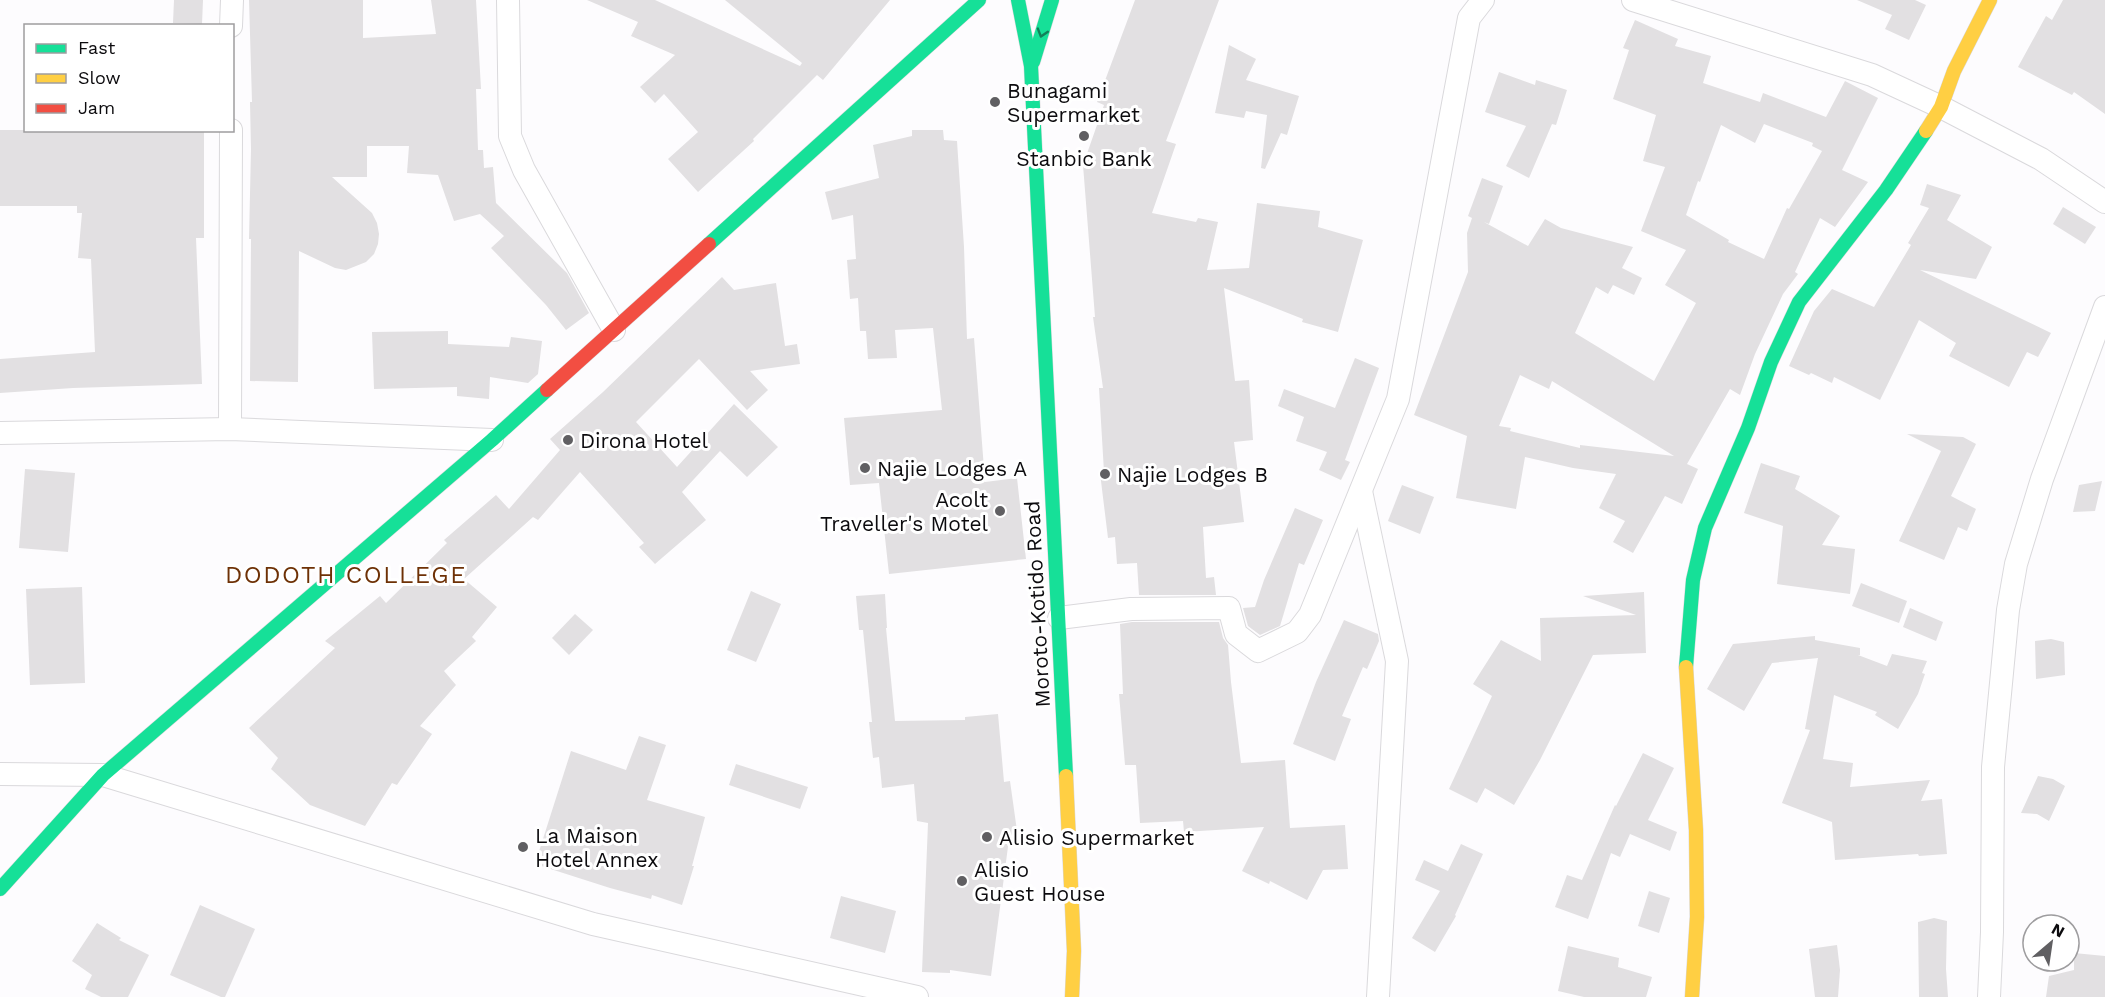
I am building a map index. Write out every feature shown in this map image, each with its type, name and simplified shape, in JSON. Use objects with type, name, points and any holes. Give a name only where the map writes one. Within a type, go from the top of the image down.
[{"type":"street","points":[[231,24],[232,0]]},
{"type":"street","points":[[508,0],[510,136],[524,171],[614,330]]},
{"type":"street","points":[[0,889],[103,775],[492,441],[979,0]]},
{"type":"street","name":"Moroto-Kotido Road","points":[[1018,0],[1031,66],[1074,951],[1072,997]]},
{"type":"street","name":"Moroto-Kotido Road","points":[[1031,66],[1052,0]]},
{"type":"street","points":[[1059,618],[1131,609],[1229,608],[1236,634],[1257,651],[1297,632],[1310,615],[1398,399],[1469,18],[1483,0]]},
{"type":"street","points":[[1633,0],[1872,75],[1941,107],[2041,159],[2105,202]]},
{"type":"street","points":[[1692,997],[1697,917],[1696,830],[1686,666],[1693,580],[1705,528],[1748,428],[1771,362],[1799,302],[1912,153],[1941,107],[1954,71],[1990,0]]},
{"type":"street","points":[[231,132],[231,429]]},
{"type":"street","points":[[1989,997],[1992,933],[1993,767],[2008,610],[2016,564],[2042,479],[2105,307]]},
{"type":"street","points":[[0,433],[231,429],[492,441]]},
{"type":"street","points":[[1360,491],[1396,661],[1378,997]]},
{"type":"street","points":[[0,774],[103,775],[593,924],[917,997]]},
{"type":"building","points":[[174,0],[203,0],[202,24],[173,23]]},
{"type":"building","points":[[249,0],[363,0],[363,38],[436,34],[431,0],[476,0],[481,89],[476,89],[478,150],[483,150],[484,168],[493,167],[496,203],[567,273],[589,313],[566,330],[546,305],[491,248],[504,236],[480,214],[454,221],[438,175],[407,173],[409,146],[367,146],[367,177],[332,177],[372,213],[379,234],[374,254],[366,262],[346,270],[335,268],[299,251],[298,382],[250,381],[251,239],[249,239],[250,102],[252,102]]},
{"type":"building","points":[[587,0],[655,0],[800,66],[802,63],[725,0],[890,0],[823,80],[817,75],[753,139],[754,141],[698,192],[668,159],[698,132],[664,94],[655,103],[640,87],[675,55],[631,36],[638,22]]},
{"type":"building","points":[[1135,0],[1219,0],[1166,141],[1176,144],[1152,213],[1196,222],[1198,218],[1218,222],[1207,270],[1249,268],[1257,203],[1320,211],[1318,227],[1363,240],[1338,332],[1302,322],[1303,319],[1224,288],[1235,381],[1249,380],[1253,440],[1234,442],[1244,522],[1203,527],[1206,578],[1214,577],[1216,595],[1139,595],[1137,563],[1117,564],[1115,537],[1108,538],[1100,473],[1104,472],[1099,388],[1103,388],[1093,317],[1095,317],[1083,165],[1104,105],[1097,102]]},
{"type":"building","points":[[1857,0],[1915,0],[1926,5],[1909,40],[1885,29],[1892,15]]},
{"type":"building","points":[[2063,0],[2105,0],[2105,114],[2074,92],[2072,95],[2018,67],[2046,16],[2052,20]]},
{"type":"building","points":[[1635,20],[1678,39],[1675,46],[1711,56],[1703,83],[1760,102],[1763,93],[1826,117],[1845,81],[1878,98],[1842,170],[1868,182],[1835,227],[1820,218],[1795,272],[1798,274],[1783,294],[1755,354],[1740,395],[1730,389],[1687,464],[1698,469],[1682,504],[1665,496],[1633,553],[1613,542],[1625,521],[1599,508],[1616,474],[1573,468],[1525,457],[1516,509],[1456,498],[1467,436],[1414,415],[1468,272],[1467,233],[1472,218],[1468,216],[1482,178],[1503,186],[1489,224],[1484,222],[1528,246],[1545,219],[1561,228],[1633,247],[1622,268],[1642,278],[1634,295],[1613,285],[1608,294],[1596,287],[1575,333],[1654,381],[1696,303],[1665,285],[1686,250],[1641,231],[1665,167],[1643,161],[1656,115],[1613,99],[1629,50],[1623,48]],"holes":[[[1764,124],[1813,143],[1812,146],[1822,151],[1789,209],[1787,208],[1764,259],[1728,242],[1729,240],[1686,215],[1721,125],[1755,143]],[[1520,375],[1549,389],[1552,381],[1674,456],[1580,445],[1580,448],[1510,431],[1511,428],[1499,426]]]},
{"type":"building","points":[[1229,45],[1256,59],[1246,80],[1299,96],[1287,135],[1281,133],[1265,169],[1261,168],[1267,115],[1246,111],[1244,118],[1215,113]]},
{"type":"building","points":[[1499,72],[1535,85],[1536,80],[1567,90],[1556,125],[1552,124],[1529,178],[1506,166],[1526,126],[1485,112]]},
{"type":"building","points":[[0,130],[204,132],[204,238],[196,238],[202,384],[0,393],[0,359],[95,352],[91,259],[78,258],[82,213],[77,213],[77,206],[0,206]]},
{"type":"building","points":[[912,130],[943,130],[944,140],[957,141],[967,339],[974,338],[985,482],[1017,478],[1026,559],[889,574],[879,483],[850,485],[844,418],[942,410],[933,328],[895,330],[897,358],[868,359],[866,331],[860,331],[858,298],[850,299],[847,260],[856,259],[853,215],[832,220],[825,192],[879,178],[873,145],[912,136]]},
{"type":"building","points":[[1927,184],[1961,195],[1947,220],[1992,247],[1976,279],[1920,270],[2051,333],[2038,357],[2027,352],[2009,387],[1949,356],[1956,343],[1919,320],[1880,400],[1834,377],[1832,383],[1789,366],[1814,311],[1832,289],[1874,307],[1911,245],[1908,243],[1929,208],[1920,205]]},
{"type":"building","points":[[2063,207],[2096,227],[2085,244],[2053,224]]},
{"type":"building","points":[[722,277],[734,290],[776,283],[785,346],[797,344],[800,364],[750,371],[768,390],[747,410],[699,359],[636,422],[677,467],[734,404],[778,447],[747,477],[720,451],[682,492],[706,520],[655,564],[639,547],[644,543],[580,472],[538,520],[533,517],[464,579],[497,607],[472,637],[476,641],[444,671],[456,685],[420,726],[432,734],[397,785],[392,783],[365,826],[310,805],[271,769],[278,758],[249,728],[335,648],[325,641],[380,596],[386,603],[447,543],[444,540],[496,495],[509,509],[560,450],[550,439],[603,392]]},
{"type":"building","points":[[448,331],[448,344],[509,347],[511,337],[542,341],[538,374],[528,383],[490,377],[489,399],[457,396],[457,387],[374,389],[372,332]]},
{"type":"building","points":[[1355,358],[1379,368],[1345,460],[1350,462],[1341,480],[1319,470],[1327,452],[1296,441],[1304,417],[1278,406],[1284,389],[1335,408]]},
{"type":"building","points":[[1907,434],[1963,437],[1976,444],[1951,496],[1976,509],[1967,531],[1958,527],[1944,560],[1899,541],[1941,451]]},
{"type":"building","points":[[1761,463],[1800,476],[1795,489],[1840,516],[1822,545],[1855,549],[1850,594],[1777,584],[1783,526],[1744,513]]},
{"type":"building","points":[[25,469],[75,473],[68,552],[19,548]]},
{"type":"building","points":[[2102,481],[2095,511],[2073,512],[2079,485]]},
{"type":"building","points":[[1402,485],[1434,497],[1420,534],[1388,521]]},
{"type":"building","points":[[1295,508],[1323,520],[1304,565],[1299,563],[1280,626],[1260,635],[1248,626],[1243,608],[1255,607]]},
{"type":"building","points":[[1861,583],[1907,601],[1899,623],[1852,606]]},
{"type":"building","points":[[82,587],[85,683],[30,685],[26,589]]},
{"type":"building","points":[[751,591],[781,604],[756,662],[727,650]]},
{"type":"building","points":[[1644,592],[1646,653],[1593,655],[1540,760],[1514,805],[1485,788],[1477,803],[1449,789],[1492,696],[1473,684],[1501,640],[1541,661],[1540,618],[1636,615],[1583,596]]},
{"type":"building","points":[[885,594],[895,721],[965,720],[965,717],[998,714],[1004,782],[1010,781],[1018,838],[1009,839],[991,976],[950,970],[950,973],[922,972],[928,823],[917,821],[914,784],[882,788],[879,757],[873,758],[869,722],[872,722],[863,630],[859,630],[856,596]]},
{"type":"building","points":[[1910,608],[1943,622],[1936,641],[1903,627]]},
{"type":"building","points":[[575,614],[593,630],[569,655],[552,638]]},
{"type":"building","points":[[1344,620],[1378,634],[1379,641],[1367,669],[1363,667],[1342,716],[1351,719],[1335,761],[1293,744],[1316,682]]},
{"type":"building","points":[[1219,622],[1223,638],[1228,645],[1241,763],[1285,760],[1290,828],[1345,825],[1348,869],[1323,870],[1307,900],[1270,881],[1269,884],[1242,871],[1264,827],[1184,832],[1183,821],[1140,823],[1136,765],[1125,765],[1119,694],[1123,694],[1120,624]]},
{"type":"building","points":[[1815,636],[1815,640],[1860,648],[1860,655],[1858,655],[1887,666],[1892,654],[1927,661],[1918,694],[1898,729],[1875,715],[1877,712],[1834,695],[1823,759],[1853,763],[1850,787],[1930,780],[1921,801],[1942,799],[1947,854],[1835,860],[1832,822],[1782,803],[1810,730],[1805,729],[1818,658],[1772,663],[1744,711],[1707,689],[1733,644]]},
{"type":"building","points":[[2051,639],[2064,642],[2065,675],[2036,679],[2035,641]]},
{"type":"building","points":[[639,736],[666,745],[647,800],[705,817],[682,905],[652,895],[651,899],[610,888],[535,864],[571,751],[626,770]]},
{"type":"building","points":[[1643,753],[1674,768],[1648,820],[1677,832],[1670,851],[1630,834],[1620,857],[1611,853],[1588,919],[1555,907],[1567,875],[1582,880],[1615,805]]},
{"type":"building","points":[[736,764],[808,787],[800,809],[729,785]]},
{"type":"building","points":[[2038,776],[2053,779],[2065,786],[2049,821],[2037,814],[2021,813]]},
{"type":"building","points":[[1461,844],[1483,854],[1456,916],[1435,952],[1412,938],[1440,891],[1415,880],[1424,860],[1448,871]]},
{"type":"building","points":[[1649,891],[1670,898],[1659,933],[1638,926]]},
{"type":"building","points":[[841,896],[896,911],[885,953],[830,938]]},
{"type":"building","points":[[200,905],[255,929],[225,997],[170,975]]},
{"type":"building","points":[[1934,918],[1947,921],[1948,997],[1919,997],[1918,922]]},
{"type":"building","points":[[97,923],[121,938],[119,940],[149,955],[128,997],[101,997],[85,989],[92,975],[72,961]]},
{"type":"building","points":[[1837,945],[1840,970],[1838,997],[1815,997],[1809,949]]},
{"type":"building","points":[[1568,946],[1619,958],[1618,967],[1652,977],[1646,997],[1584,997],[1558,991]]},
{"type":"building","points":[[2081,954],[2105,956],[2105,997],[2046,997],[2049,976],[2062,973],[2081,973]]},
{"type":"traffic: fast","points":[[709,244],[979,0]]},
{"type":"traffic: fast","points":[[1018,0],[1031,66],[1066,776]]},
{"type":"traffic: fast","points":[[1033,62],[1052,0]]},
{"type":"traffic: fast","points":[[1686,667],[1693,580],[1705,528],[1748,428],[1771,362],[1799,302],[1886,190],[1926,131]]},
{"type":"traffic: fast","points":[[0,889],[103,775],[547,390]]},
{"type":"traffic: slow","points":[[1926,131],[1941,107],[1954,71],[1990,0]]},
{"type":"traffic: slow","points":[[1686,667],[1696,830],[1697,917],[1692,997]]},
{"type":"traffic: slow","points":[[1066,776],[1074,951],[1072,997]]},
{"type":"traffic: jam","points":[[547,390],[709,244]]},
{"type":"place","name":"Bunagami Supermarket","points":[[995,102]]},
{"type":"place","name":"Stanbic Bank","points":[[1084,136]]},
{"type":"place","name":"Dirona Hotel","points":[[568,440]]},
{"type":"place","name":"Najie Lodges A","points":[[865,468]]},
{"type":"place","name":"Najie Lodges B","points":[[1105,474]]},
{"type":"place","name":"Acolt Traveller's Motel","points":[[1000,511]]},
{"type":"place","name":"Alisio Supermarket","points":[[987,837]]},
{"type":"place","name":"La Maison Hotel Annex","points":[[523,847]]},
{"type":"place","name":"Alisio Guest House","points":[[962,881]]},
{"type":"district","name":"DODOTH COLLEGE","points":[[346,575]]}]
